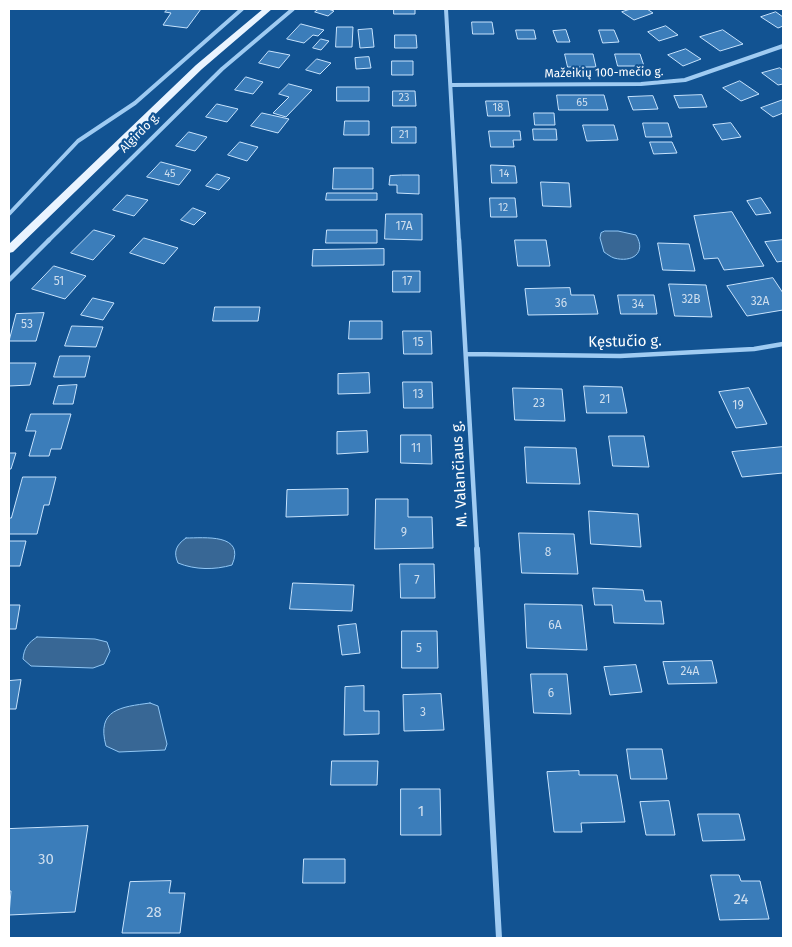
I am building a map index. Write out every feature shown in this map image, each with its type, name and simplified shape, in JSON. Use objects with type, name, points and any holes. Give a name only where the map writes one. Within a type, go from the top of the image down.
[{"type":"main road","name":"Algirdo g.","points":[[9,250],[199,67],[268,9]]},
{"type":"street","points":[[9,214],[78,141],[135,103],[242,9]]},
{"type":"street","name":"Algirdo g.","points":[[9,280],[222,69],[293,9]]},
{"type":"street","name":"M. Valančiaus g.","points":[[446,9],[499,938]]},
{"type":"street","name":"Mažeikių 100-mečio g.","points":[[451,85],[641,84],[685,80],[783,46]]},
{"type":"street","name":"Kęstučio g.","points":[[466,354],[620,356],[754,349],[783,344]]},
{"type":"water","points":[[605,231],[618,231],[636,235],[639,241],[639,252],[632,258],[627,259],[610,256],[604,252],[600,238],[601,233]]},
{"type":"water","points":[[186,538],[212,538],[228,542],[233,547],[235,555],[232,565],[219,568],[205,568],[191,567],[178,563],[176,549]]},
{"type":"water","points":[[37,637],[95,639],[107,642],[110,651],[104,664],[93,668],[31,666],[23,659],[24,652],[31,641]]},
{"type":"water","points":[[150,703],[158,706],[167,744],[165,750],[119,752],[106,746],[105,724],[113,712],[129,706]]},
{"type":"building","points":[[168,9],[201,9],[187,28],[163,25],[171,13],[165,12]]},
{"type":"building","points":[[319,9],[334,11],[328,16],[315,12]]},
{"type":"building","points":[[394,9],[415,9],[415,14],[394,14]]},
{"type":"building","points":[[631,9],[647,9],[653,13],[634,20],[622,12]]},
{"type":"building","points":[[776,12],[783,17],[783,26],[778,28],[761,17]]},
{"type":"building","points":[[472,22],[492,22],[494,34],[473,34]]},
{"type":"building","points":[[301,24],[324,30],[318,36],[313,35],[304,43],[287,39]]},
{"type":"building","points":[[666,26],[678,35],[659,41],[648,32]]},
{"type":"building","points":[[337,27],[353,27],[352,47],[336,47]]},
{"type":"building","points":[[372,29],[374,47],[360,48],[358,30]]},
{"type":"building","points":[[516,30],[534,30],[536,39],[518,39]]},
{"type":"building","points":[[566,30],[570,42],[557,42],[553,31]]},
{"type":"building","points":[[599,30],[614,30],[619,42],[603,43]]},
{"type":"building","points":[[723,30],[743,44],[720,51],[700,37]]},
{"type":"building","points":[[395,35],[416,35],[417,48],[395,48]]},
{"type":"building","points":[[321,39],[329,41],[321,50],[313,48]]},
{"type":"building","points":[[686,49],[701,59],[683,66],[668,55]]},
{"type":"building","points":[[269,51],[290,55],[279,68],[259,63]]},
{"type":"building","points":[[565,54],[593,54],[596,67],[568,67]]},
{"type":"building","points":[[615,54],[640,54],[644,66],[618,66]]},
{"type":"building","points":[[369,57],[371,68],[356,69],[355,58]]},
{"type":"building","points":[[317,59],[331,63],[320,74],[306,70]]},
{"type":"building","points":[[392,61],[413,61],[413,75],[392,75]]},
{"type":"building","points":[[780,68],[783,70],[783,84],[778,85],[762,73]]},
{"type":"building","points":[[246,77],[263,82],[253,94],[235,90]]},
{"type":"building","points":[[740,81],[759,94],[741,101],[723,88]]},
{"type":"building","points":[[289,84],[312,90],[286,117],[273,113],[289,97],[279,94]]},
{"type":"building","points":[[337,87],[369,87],[369,101],[337,101]]},
{"type":"building","points":[[393,91],[415,91],[416,106],[393,106]]},
{"type":"building","points":[[557,95],[604,95],[608,110],[559,110]]},
{"type":"building","points":[[702,95],[707,107],[679,108],[674,96]]},
{"type":"building","points":[[653,96],[658,109],[633,110],[628,97]]},
{"type":"building","points":[[783,100],[783,113],[773,117],[761,108]]},
{"type":"building","points":[[486,101],[508,101],[510,116],[488,116]]},
{"type":"building","points":[[217,104],[238,109],[227,122],[206,117]]},
{"type":"building","points":[[262,113],[289,119],[278,133],[251,126]]},
{"type":"building","points":[[534,113],[554,113],[555,125],[535,125]]},
{"type":"building","points":[[345,121],[369,121],[369,135],[344,135]]},
{"type":"building","points":[[643,123],[668,123],[672,137],[646,137]]},
{"type":"building","points":[[731,123],[741,137],[722,140],[713,125]]},
{"type":"building","points":[[583,125],[614,125],[618,140],[587,141]]},
{"type":"building","points":[[392,127],[416,127],[416,143],[392,143]]},
{"type":"building","points":[[533,129],[556,129],[557,140],[534,140]]},
{"type":"building","points":[[489,131],[520,131],[521,140],[513,140],[514,147],[491,147]]},
{"type":"building","points":[[189,132],[207,137],[195,151],[176,146]]},
{"type":"building","points":[[240,142],[258,147],[247,161],[228,155]]},
{"type":"building","points":[[650,142],[672,142],[677,153],[654,154]]},
{"type":"building","points":[[161,162],[191,170],[179,185],[147,177]]},
{"type":"building","points":[[491,165],[515,166],[517,183],[492,183]]},
{"type":"building","points":[[334,168],[373,168],[373,189],[333,189]]},
{"type":"building","points":[[217,174],[230,178],[219,190],[206,186]]},
{"type":"building","points":[[419,175],[419,194],[397,193],[397,185],[389,185],[390,176]]},
{"type":"building","points":[[541,182],[569,183],[571,207],[543,206]]},
{"type":"building","points":[[327,193],[377,193],[377,200],[326,200]]},
{"type":"building","points":[[127,195],[148,200],[134,216],[113,210]]},
{"type":"building","points":[[490,198],[515,198],[517,217],[491,217]]},
{"type":"building","points":[[761,198],[771,213],[756,215],[747,201]]},
{"type":"building","points":[[193,208],[206,213],[194,225],[181,220]]},
{"type":"building","points":[[732,212],[764,266],[724,270],[718,258],[704,259],[694,216]]},
{"type":"building","points":[[386,214],[422,214],[422,240],[385,239]]},
{"type":"building","points":[[94,230],[115,236],[93,260],[71,253]]},
{"type":"building","points":[[327,230],[377,230],[377,243],[326,243]]},
{"type":"building","points":[[144,238],[178,248],[164,264],[130,253]]},
{"type":"building","points":[[515,240],[546,240],[550,266],[518,266]]},
{"type":"building","points":[[783,240],[783,261],[777,262],[765,242]]},
{"type":"building","points":[[658,243],[689,244],[695,271],[663,270]]},
{"type":"building","points":[[384,249],[384,265],[312,266],[313,250]]},
{"type":"building","points":[[54,266],[86,276],[65,299],[32,289]]},
{"type":"building","points":[[393,271],[420,271],[420,292],[393,292]]},
{"type":"building","points":[[773,278],[783,293],[783,310],[747,316],[727,286]]},
{"type":"building","points":[[669,284],[706,285],[712,317],[675,316]]},
{"type":"building","points":[[570,288],[571,295],[594,295],[598,314],[528,315],[525,289]]},
{"type":"building","points":[[618,295],[654,295],[657,314],[621,314]]},
{"type":"building","points":[[93,298],[114,303],[103,320],[81,315]]},
{"type":"building","points":[[215,307],[260,307],[258,321],[213,321]]},
{"type":"building","points":[[44,313],[36,341],[9,341],[16,314]]},
{"type":"building","points":[[350,321],[382,321],[382,339],[349,339]]},
{"type":"building","points":[[72,326],[103,327],[96,347],[65,346]]},
{"type":"building","points":[[403,331],[431,331],[432,354],[404,354]]},
{"type":"building","points":[[60,356],[90,356],[85,377],[54,377]]},
{"type":"building","points":[[9,363],[36,363],[30,385],[9,386]]},
{"type":"building","points":[[369,373],[370,393],[338,394],[338,374]]},
{"type":"building","points":[[403,382],[432,382],[433,408],[404,408]]},
{"type":"building","points":[[77,385],[73,404],[53,404],[58,386]]},
{"type":"building","points":[[584,386],[622,387],[627,413],[587,413]]},
{"type":"building","points":[[513,388],[562,389],[565,421],[515,420]]},
{"type":"building","points":[[749,388],[767,424],[736,428],[719,392]]},
{"type":"building","points":[[31,414],[71,414],[61,449],[51,449],[49,456],[29,456],[36,431],[26,431]]},
{"type":"building","points":[[367,431],[368,452],[337,454],[337,432]]},
{"type":"building","points":[[401,435],[431,435],[432,464],[401,463]]},
{"type":"building","points":[[609,436],[644,436],[649,467],[613,466]]},
{"type":"building","points":[[525,447],[576,448],[580,484],[527,483]]},
{"type":"building","points":[[783,447],[783,473],[742,477],[732,452]]},
{"type":"building","points":[[9,453],[16,453],[11,469],[9,469]]},
{"type":"building","points":[[23,477],[56,477],[49,505],[44,505],[37,534],[9,534],[9,518],[11,518]]},
{"type":"building","points":[[348,489],[348,515],[286,517],[287,490]]},
{"type":"building","points":[[376,499],[408,499],[408,517],[432,517],[433,548],[375,549]]},
{"type":"building","points":[[589,511],[638,514],[641,547],[591,544]]},
{"type":"building","points":[[519,533],[574,534],[578,574],[522,573]]},
{"type":"building","points":[[9,541],[26,541],[20,566],[9,566]]},
{"type":"building","points":[[400,564],[434,564],[435,598],[401,598]]},
{"type":"building","points":[[293,583],[354,585],[352,611],[290,609]]},
{"type":"building","points":[[593,588],[643,590],[645,601],[661,601],[664,624],[614,623],[612,605],[595,605]]},
{"type":"building","points":[[525,604],[582,605],[587,650],[527,648]]},
{"type":"building","points":[[9,605],[20,605],[16,629],[9,629]]},
{"type":"building","points":[[356,624],[360,653],[342,655],[338,626]]},
{"type":"building","points":[[402,631],[437,631],[438,668],[402,668]]},
{"type":"building","points":[[712,661],[717,683],[668,684],[663,662]]},
{"type":"building","points":[[636,665],[642,692],[610,695],[604,667]]},
{"type":"building","points":[[531,674],[567,674],[571,714],[534,713]]},
{"type":"building","points":[[21,680],[16,709],[9,709],[9,681]]},
{"type":"building","points":[[364,686],[364,711],[379,711],[379,734],[344,735],[345,687]]},
{"type":"building","points":[[441,694],[444,730],[404,731],[403,695]]},
{"type":"building","points":[[627,749],[662,749],[667,779],[631,779]]},
{"type":"building","points":[[332,761],[378,761],[377,785],[331,785]]},
{"type":"building","points":[[579,771],[579,775],[617,775],[625,822],[581,823],[582,832],[554,832],[547,772]]},
{"type":"building","points":[[401,789],[440,789],[441,835],[401,835]]},
{"type":"building","points":[[669,801],[675,835],[646,835],[640,802]]},
{"type":"building","points":[[698,814],[739,814],[745,840],[703,841]]},
{"type":"building","points":[[88,826],[75,912],[9,915],[11,891],[9,891],[9,829]]},
{"type":"building","points":[[304,859],[345,859],[345,883],[303,883]]},
{"type":"building","points":[[711,875],[739,875],[741,881],[760,881],[769,919],[720,920]]},
{"type":"building","points":[[171,881],[169,893],[185,893],[180,933],[122,933],[130,882]]}]
